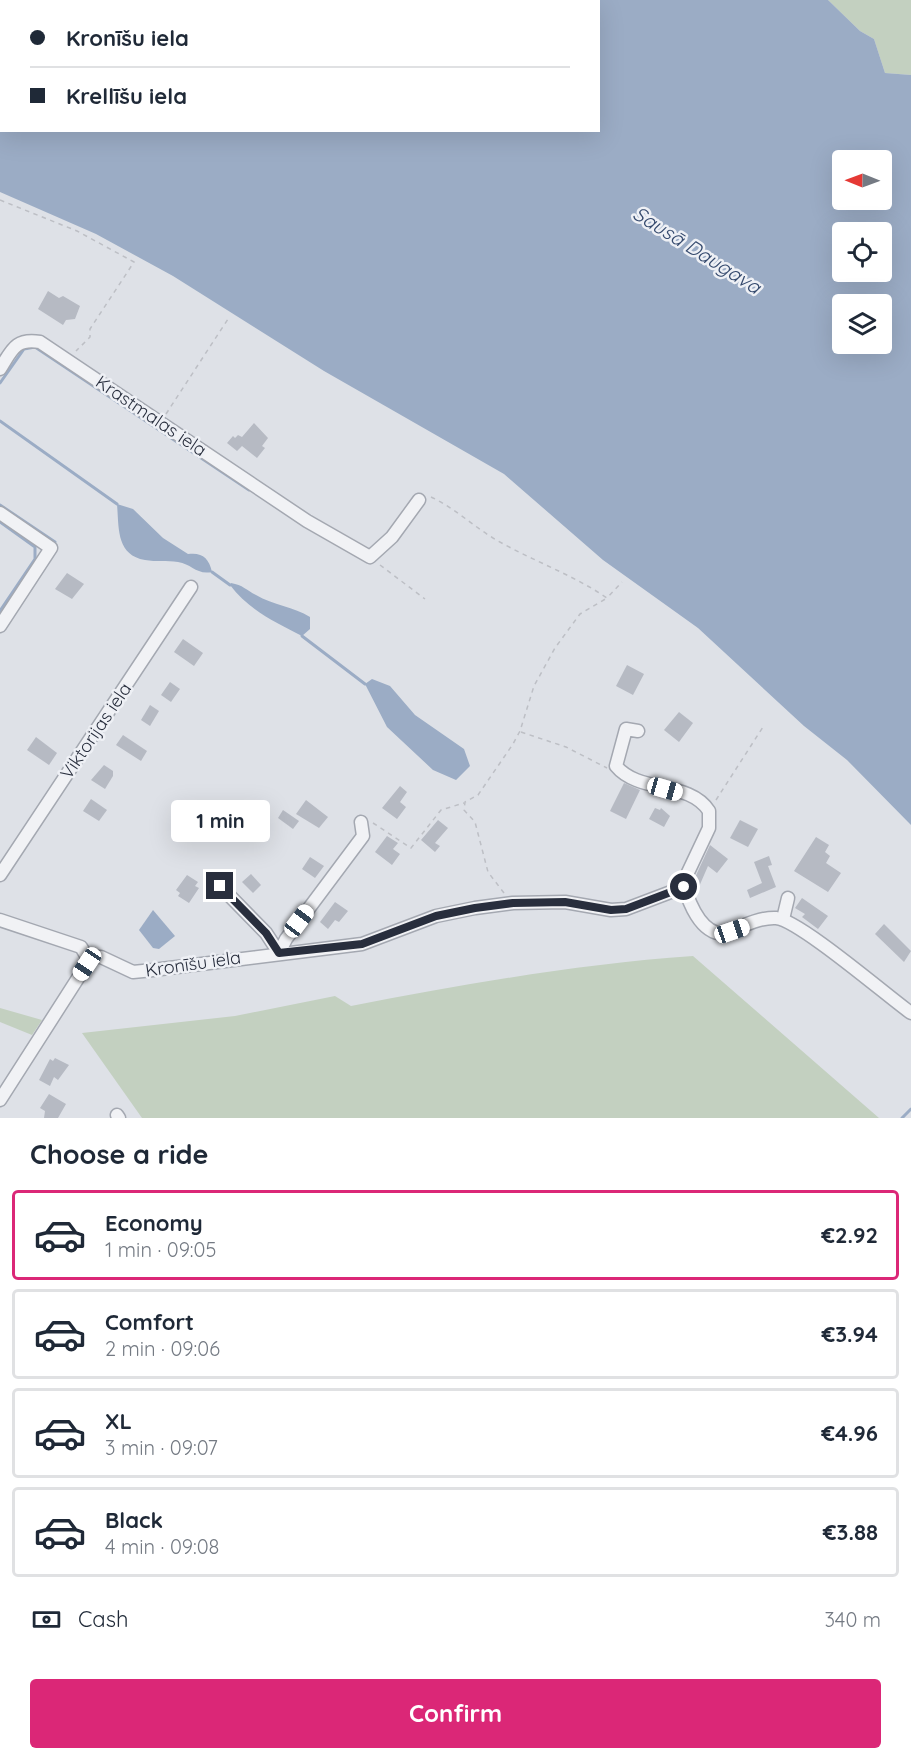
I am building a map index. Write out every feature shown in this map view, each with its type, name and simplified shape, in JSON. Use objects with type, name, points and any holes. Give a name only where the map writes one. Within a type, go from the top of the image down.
[{"type":"street","name":"Krastmalas iela","points":[[0,369],[14,346],[26,340],[40,342],[307,521],[370,557]]},
{"type":"street","points":[[370,557],[392,537],[419,500]]},
{"type":"street","points":[[0,513],[51,548],[0,626]]},
{"type":"street","name":"Viktorijas iela","points":[[0,875],[191,587]]},
{"type":"street","points":[[638,731],[626,729],[616,766],[624,776],[640,783],[690,796],[700,801],[709,811],[709,828],[684,875],[684,887],[702,926],[716,934],[723,934],[768,918],[783,920],[834,953],[911,1013]]},
{"type":"street","points":[[279,953],[286,939],[363,836],[367,822]]},
{"type":"street","points":[[220,886],[266,933],[279,953]]},
{"type":"street","name":"Kronīšu iela","points":[[87,957],[101,957],[133,972],[362,944],[436,916],[513,903],[565,902],[611,910],[626,909],[684,887]]},
{"type":"street","points":[[783,920],[788,898]]},
{"type":"street","points":[[0,920],[81,946],[87,957],[87,964],[0,1100]]},
{"type":"path","points":[[0,200],[77,231],[134,262],[90,329],[90,337],[69,362]]},
{"type":"path","points":[[160,422],[196,372],[228,319]]},
{"type":"path","points":[[419,500],[423,496],[435,500],[493,538],[541,564],[584,582],[607,598]]},
{"type":"path","points":[[370,557],[425,599]]},
{"type":"path","points":[[367,822],[411,848],[441,810],[478,795],[520,731],[534,686],[555,648],[580,614],[607,598],[622,582]]},
{"type":"path","points":[[709,811],[763,727]]},
{"type":"path","points":[[520,731],[566,747],[604,769],[616,766]]},
{"type":"path","points":[[465,802],[464,810],[475,822],[488,872],[493,882],[513,903]]},
{"type":"green space","points":[[828,0],[911,0],[911,75],[885,73],[874,39],[860,31]]},
{"type":"green space","points":[[693,956],[879,1118],[142,1118],[82,1033],[235,1016],[335,996],[351,1006],[522,976],[607,964]]},
{"type":"green space","points":[[0,1008],[42,1020],[32,1035],[0,1022]]},
{"type":"water","name":"Sausā Daugava","points":[[600,0],[828,0],[860,31],[874,39],[885,73],[911,75],[911,825],[847,760],[804,726],[698,628],[603,560],[504,474],[324,371],[173,276],[96,234],[0,192],[0,132],[600,132]]},
{"type":"water","points":[[117,504],[133,509],[163,538],[188,554],[204,557],[212,572],[198,571],[178,562],[145,560],[129,553],[119,531]]},
{"type":"water","points":[[231,583],[310,617],[310,629],[302,636],[272,620],[245,602],[230,585]]},
{"type":"water","points":[[372,679],[390,686],[415,715],[464,749],[470,766],[456,780],[433,770],[387,727],[365,684]]},
{"type":"water","points":[[153,910],[175,936],[159,949],[153,948],[139,930]]},
{"type":"building","points":[[48,291],[59,298],[63,296],[80,306],[75,319],[66,320],[63,325],[38,309]]},
{"type":"building","points":[[254,423],[268,438],[262,446],[265,448],[257,458],[242,446],[237,451],[227,443],[233,436],[242,437]]},
{"type":"building","points":[[67,573],[84,584],[72,599],[55,589]]},
{"type":"building","points":[[183,639],[203,653],[194,666],[174,652]]},
{"type":"building","points":[[627,665],[644,674],[633,695],[616,686]]},
{"type":"building","points":[[170,682],[180,689],[171,702],[161,695]]},
{"type":"building","points":[[150,705],[159,711],[150,726],[141,720]]},
{"type":"building","points":[[679,712],[693,723],[679,742],[664,730]]},
{"type":"building","points":[[123,735],[147,751],[141,761],[116,745]]},
{"type":"building","points":[[36,737],[57,753],[49,765],[27,750]]},
{"type":"building","points":[[104,765],[113,771],[113,776],[105,789],[91,780]]},
{"type":"building","points":[[624,783],[640,790],[626,819],[610,811]]},
{"type":"building","points":[[400,786],[407,792],[400,802],[406,807],[397,819],[382,808]]},
{"type":"building","points":[[91,799],[107,810],[99,821],[83,811]]},
{"type":"building","points":[[306,800],[328,817],[319,828],[296,814]]},
{"type":"building","points":[[655,808],[660,810],[661,808],[670,816],[664,827],[649,819]]},
{"type":"building","points":[[283,810],[299,821],[293,829],[278,818]]},
{"type":"building","points":[[438,820],[448,828],[435,843],[440,846],[435,852],[421,840]]},
{"type":"building","points":[[740,820],[758,829],[748,847],[730,838]]},
{"type":"building","points":[[387,836],[398,843],[393,849],[400,854],[392,865],[375,852]]},
{"type":"building","points":[[816,837],[829,845],[825,852],[830,856],[826,863],[841,873],[828,892],[794,871]]},
{"type":"building","points":[[710,845],[728,859],[717,873],[708,866],[698,889],[692,884]]},
{"type":"building","points":[[769,856],[772,865],[768,866],[776,887],[750,898],[747,890],[762,883],[754,862]]},
{"type":"building","points":[[310,857],[324,866],[315,878],[302,869]]},
{"type":"building","points":[[251,874],[261,885],[253,893],[242,882]]},
{"type":"building","points":[[187,875],[198,882],[195,886],[199,888],[189,903],[178,896],[180,893],[176,890]]},
{"type":"building","points":[[802,898],[828,916],[818,929],[802,917],[805,914],[795,908]]},
{"type":"building","points":[[335,902],[348,911],[339,922],[335,920],[328,929],[320,922]]},
{"type":"building","points":[[884,924],[911,951],[904,962],[875,934]]},
{"type":"building","points":[[55,1058],[69,1065],[58,1080],[54,1077],[50,1086],[39,1080],[50,1059],[53,1061]]},
{"type":"building","points":[[49,1094],[66,1104],[58,1118],[44,1118],[45,1111],[40,1108]]},
{"type":"waterway","points":[[0,383],[24,349],[35,347],[249,490]]},
{"type":"waterway","points":[[0,421],[117,504]]},
{"type":"waterway","points":[[0,505],[55,542]]},
{"type":"waterway","points":[[0,522],[35,547],[35,559],[0,611]]},
{"type":"waterway","points":[[212,572],[230,585]]},
{"type":"waterway","points":[[302,636],[365,684]]},
{"type":"waterway","points":[[902,1118],[911,1109]]},
{"type":"route","points":[[220,886],[266,933],[279,953],[362,944],[436,916],[475,908],[513,903],[565,902],[611,910],[626,909],[684,887]]}]
